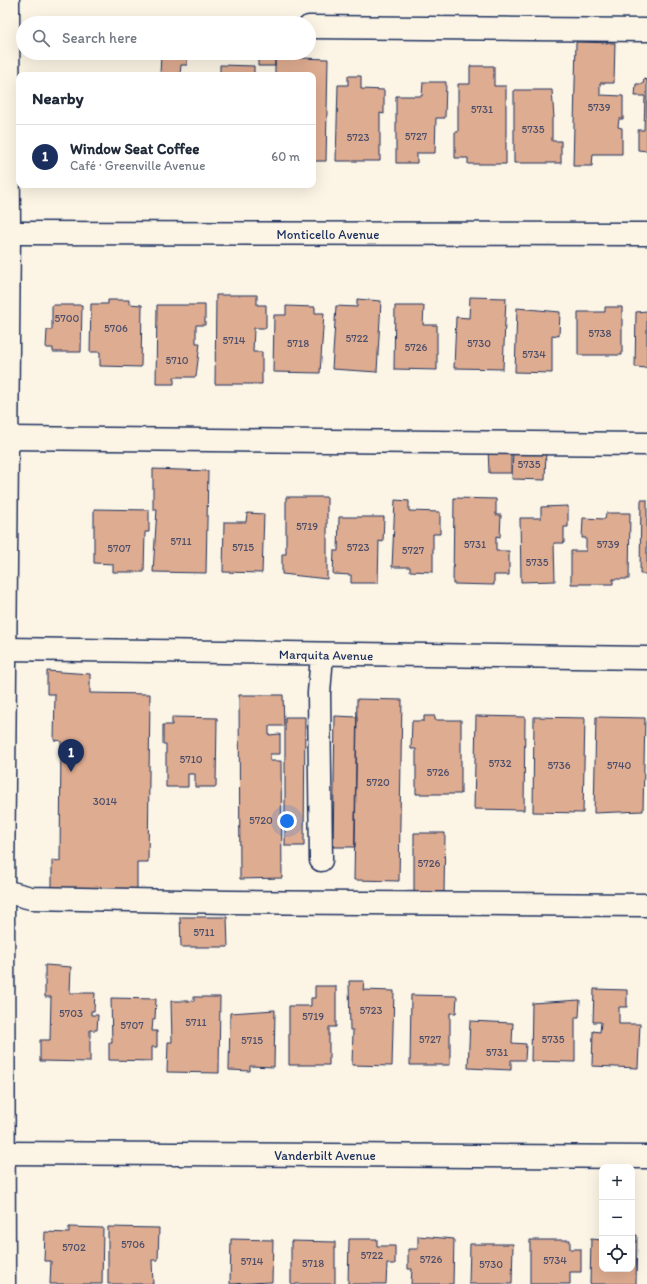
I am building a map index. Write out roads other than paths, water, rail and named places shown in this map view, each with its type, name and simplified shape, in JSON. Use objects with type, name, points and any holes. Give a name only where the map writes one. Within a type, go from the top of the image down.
[{"type":"street","points":[[4,1284],[4,1153],[2,1102],[2,678],[5,649],[3,464],[8,438],[4,70],[15,24],[8,0]]},
{"type":"street","points":[[316,27],[647,30]]},
{"type":"street","name":"Monticello Avenue","points":[[6,247],[647,234]]},
{"type":"street","points":[[8,438],[647,444]]},
{"type":"street","name":"Marquita Avenue","points":[[5,649],[322,655],[647,658]]},
{"type":"street","points":[[321,860],[320,693],[322,655]]},
{"type":"street","points":[[2,890],[31,898],[238,902],[647,905]]},
{"type":"street","name":"Vanderbilt Avenue","points":[[4,1153],[647,1157]]},
{"type":"place","name":"Window Seat Coffee","points":[[71,772]]}]
